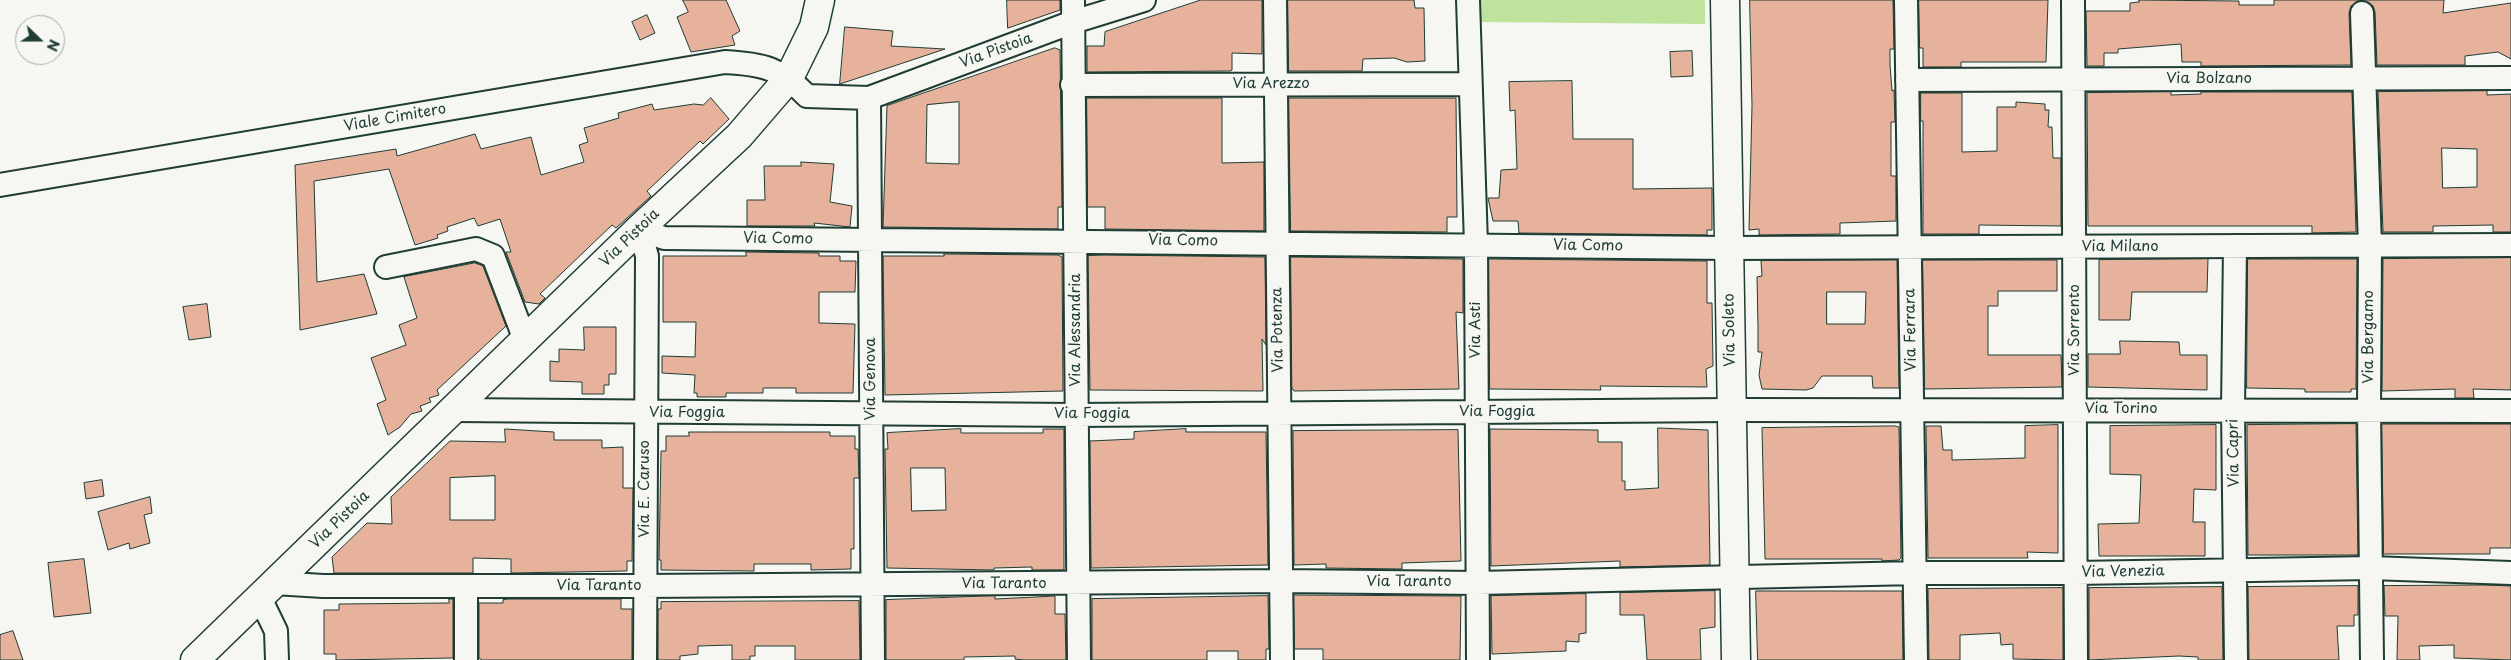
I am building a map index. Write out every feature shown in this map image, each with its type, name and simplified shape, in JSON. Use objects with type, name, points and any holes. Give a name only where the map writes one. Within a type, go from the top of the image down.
[{"type":"street","points":[[789,78],[814,27],[820,0]]},
{"type":"street","name":"Via Pistoia","points":[[195,660],[639,229],[739,136],[789,78],[807,96],[869,98],[1073,11],[1144,0]]},
{"type":"street","name":"Via Potenza","points":[[1275,0],[1282,660]]},
{"type":"street","name":"Via Asti","points":[[1468,0],[1476,244],[1478,660]]},
{"type":"street","name":"Via Soleto","points":[[1725,0],[1736,660]]},
{"type":"street","name":"Via Ferrara","points":[[1906,0],[1916,660]]},
{"type":"street","name":"Via Sorrento","points":[[2073,0],[2076,660]]},
{"type":"street","name":"Via Alessandria","points":[[1073,11],[1072,85],[1079,660]]},
{"type":"street","name":"Via Bergamo","points":[[2362,13],[2370,246],[2369,410],[2372,660]]},
{"type":"street","name":"Viale Cimitero","points":[[0,186],[725,62],[755,64],[789,78]]},
{"type":"street","name":"Via Bolzano","points":[[1907,80],[2073,78],[2364,80],[2511,78]]},
{"type":"street","name":"Via Arezzo","points":[[1072,85],[1470,84]]},
{"type":"street","name":"Via Genova","points":[[869,98],[873,660]]},
{"type":"street","name":"Via Como","points":[[639,229],[664,238],[1075,240],[1729,248]]},
{"type":"street","name":"Via E. Caruso","points":[[639,229],[647,256],[645,660]]},
{"type":"street","name":"Via Milano","points":[[1729,248],[2511,245]]},
{"type":"street","name":"Via Capri","points":[[2235,246],[2233,410],[2236,660]]},
{"type":"street","points":[[386,267],[476,249],[493,256],[525,340]]},
{"type":"street","name":"Via Foggia","points":[[454,410],[1076,415],[1731,410]]},
{"type":"street","name":"Via Torino","points":[[1731,410],[2511,411]]},
{"type":"street","name":"Via Venezia","points":[[1734,577],[2371,568],[2511,573]]},
{"type":"street","name":"Via Taranto","points":[[267,590],[323,586],[1281,582],[1478,583],[1734,577]]},
{"type":"street","points":[[466,586],[466,660]]},
{"type":"street","points":[[267,590],[276,631],[277,660]]},
{"type":"green space","points":[[1480,0],[1705,0],[1705,24],[1480,22]]},
{"type":"building","points":[[683,0],[726,0],[740,31],[732,36],[735,45],[691,52],[677,17],[688,12]]},
{"type":"building","points":[[1007,0],[1060,0],[1060,10],[1008,28]]},
{"type":"building","points":[[1201,0],[1262,0],[1262,54],[1232,53],[1232,70],[1230,71],[1087,72],[1087,46],[1104,46],[1105,32]]},
{"type":"building","points":[[1288,0],[1414,0],[1415,8],[1424,8],[1425,61],[1407,62],[1394,58],[1363,59],[1362,71],[1289,71]]},
{"type":"building","points":[[1750,0],[1893,0],[1894,49],[1890,49],[1890,65],[1892,91],[1894,90],[1895,122],[1891,122],[1891,176],[1896,176],[1896,221],[1840,223],[1840,234],[1759,235],[1759,229],[1749,230],[1752,106]]},
{"type":"building","points":[[1919,0],[2048,0],[2046,62],[1961,62],[1961,67],[1923,67],[1923,48],[1920,48]]},
{"type":"building","points":[[2139,0],[2239,1],[2239,5],[2274,5],[2274,0],[2361,0],[2351,6],[2349,13],[2351,65],[2201,66],[2201,62],[2182,62],[2181,44],[2118,49],[2118,53],[2104,53],[2104,66],[2087,66],[2086,11],[2130,11],[2130,3],[2139,2]]},
{"type":"building","points":[[2362,0],[2444,0],[2443,13],[2511,3],[2511,59],[2498,52],[2465,56],[2465,65],[2377,65],[2375,12],[2373,6]]},
{"type":"building","points":[[647,15],[655,33],[640,40],[632,22]]},
{"type":"building","points":[[845,27],[893,31],[891,46],[945,49],[840,84]]},
{"type":"building","points":[[1055,48],[1060,50],[1062,207],[1058,207],[1058,229],[883,227],[887,106]],"holes":[[[959,102],[959,164],[926,163],[927,105]]]},
{"type":"building","points":[[1692,51],[1693,76],[1671,77],[1670,52]]},
{"type":"building","points":[[1572,81],[1573,139],[1633,139],[1633,189],[1712,188],[1712,230],[1707,230],[1707,235],[1519,233],[1518,221],[1493,221],[1488,198],[1499,198],[1501,170],[1517,169],[1515,110],[1510,111],[1509,82]]},
{"type":"building","points":[[2487,91],[2487,95],[2511,94],[2511,232],[2493,232],[2493,225],[2433,226],[2433,232],[2383,232],[2378,92]],"holes":[[[2442,148],[2477,149],[2477,187],[2443,188]]]},
{"type":"building","points":[[2171,92],[2171,95],[2201,94],[2201,92],[2352,92],[2356,232],[2312,233],[2312,226],[2088,226],[2087,93]]},
{"type":"building","points":[[1921,93],[1962,93],[1962,152],[1997,151],[1997,107],[2016,107],[2016,102],[2045,104],[2045,110],[2049,110],[2048,127],[2052,127],[2053,158],[2061,158],[2061,226],[1979,225],[1979,234],[1923,234],[1923,121],[1921,121]]},
{"type":"building","points":[[711,98],[729,119],[703,144],[700,141],[647,191],[651,196],[616,228],[612,225],[540,294],[545,298],[539,304],[525,302],[506,252],[511,252],[500,219],[478,226],[474,218],[447,227],[448,231],[437,235],[438,238],[415,245],[389,169],[314,181],[317,282],[364,274],[377,314],[300,330],[295,165],[396,149],[397,156],[475,134],[481,149],[531,137],[541,175],[584,162],[579,145],[588,142],[584,128],[619,118],[618,113],[652,104],[654,110],[694,104],[703,105]]},
{"type":"building","points":[[1087,98],[1222,98],[1222,163],[1264,162],[1264,231],[1105,229],[1105,207],[1088,207]]},
{"type":"building","points":[[1289,98],[1456,98],[1457,217],[1447,217],[1447,232],[1291,231]]},
{"type":"building","points":[[801,162],[834,164],[830,202],[852,206],[850,227],[814,223],[815,226],[747,226],[747,200],[765,200],[764,166],[801,166]]},
{"type":"building","points":[[746,252],[819,253],[819,256],[840,256],[840,261],[856,261],[855,292],[819,292],[819,323],[855,324],[853,393],[796,393],[796,388],[763,388],[763,393],[726,393],[726,397],[697,397],[697,393],[694,393],[695,375],[662,373],[662,356],[695,357],[696,322],[663,322],[663,256],[746,256]]},
{"type":"building","points":[[944,254],[1058,255],[1062,257],[1063,391],[885,395],[883,256],[944,256]]},
{"type":"building","points":[[1088,256],[1265,257],[1266,345],[1262,339],[1263,391],[1090,390]]},
{"type":"building","points":[[1291,257],[1463,259],[1463,313],[1456,312],[1459,389],[1294,391],[1292,388]]},
{"type":"building","points":[[2511,258],[2511,390],[2473,389],[2474,398],[2455,398],[2455,389],[2382,391],[2383,259]]},
{"type":"building","points":[[1489,259],[1707,261],[1707,303],[1712,303],[1713,366],[1706,369],[1707,387],[1600,386],[1601,390],[1490,389]]},
{"type":"building","points":[[2208,259],[2207,292],[2132,292],[2130,320],[2099,320],[2099,260]]},
{"type":"building","points":[[2248,259],[2357,259],[2356,389],[2351,389],[2351,392],[2305,392],[2305,389],[2247,388]]},
{"type":"building","points":[[1897,260],[1899,388],[1873,388],[1872,376],[1822,376],[1813,388],[1806,390],[1762,389],[1759,375],[1762,352],[1758,352],[1757,277],[1762,276],[1761,261]],"holes":[[[1827,292],[1866,292],[1865,324],[1827,324]]]},
{"type":"building","points":[[1923,260],[2057,260],[2057,291],[1998,291],[1998,306],[1988,306],[1988,355],[2061,355],[2062,387],[1925,389]]},
{"type":"building","points":[[475,263],[483,266],[506,326],[437,390],[439,395],[429,398],[431,402],[420,406],[422,411],[411,414],[400,427],[388,435],[377,404],[386,400],[371,358],[406,345],[399,325],[417,318],[404,277]]},
{"type":"building","points":[[207,304],[211,337],[189,340],[183,307]]},
{"type":"building","points":[[584,327],[616,327],[616,374],[609,374],[609,385],[604,385],[604,394],[582,394],[582,382],[550,381],[550,361],[559,362],[559,349],[584,350]]},
{"type":"building","points":[[2120,341],[2179,342],[2180,355],[2207,355],[2207,390],[2088,387],[2088,354],[2120,354]]},
{"type":"building","points":[[2356,424],[2358,555],[2248,555],[2247,425]]},
{"type":"building","points":[[2382,424],[2511,424],[2511,548],[2490,548],[2490,554],[2384,554]]},
{"type":"building","points":[[2058,425],[2058,553],[2027,552],[2028,558],[1928,558],[1926,426],[1941,426],[1943,450],[1952,450],[1952,460],[2025,458],[2025,426]]},
{"type":"building","points":[[2216,425],[2216,490],[2194,489],[2193,522],[2205,522],[2205,556],[2099,556],[2098,524],[2139,523],[2141,475],[2110,474],[2110,426]]},
{"type":"building","points":[[1899,427],[1901,558],[1899,560],[1882,561],[1882,559],[1765,559],[1762,428]]},
{"type":"building","points":[[1658,428],[1708,430],[1710,565],[1620,567],[1620,561],[1491,566],[1490,429],[1598,430],[1598,442],[1622,442],[1622,481],[1625,481],[1625,490],[1658,488]]},
{"type":"building","points":[[505,429],[554,432],[554,440],[602,440],[602,448],[623,447],[623,488],[633,488],[632,561],[627,561],[627,571],[511,573],[511,559],[473,558],[473,573],[334,573],[332,557],[367,523],[392,524],[391,497],[450,441],[505,442]],"holes":[[[495,476],[495,520],[450,520],[450,478]]]},
{"type":"building","points":[[961,429],[961,433],[1043,433],[1043,429],[1064,429],[1064,570],[1032,570],[1032,567],[994,568],[994,570],[887,568],[885,449],[888,449],[887,433]],"holes":[[[911,468],[945,468],[946,510],[912,511]]]},
{"type":"building","points":[[1186,429],[1186,432],[1266,432],[1268,565],[1091,568],[1090,441],[1134,439],[1134,432]]},
{"type":"building","points":[[1458,430],[1461,561],[1402,563],[1402,569],[1326,568],[1326,564],[1294,565],[1293,431]]},
{"type":"building","points":[[689,432],[830,432],[830,436],[855,436],[855,449],[858,449],[859,478],[854,478],[854,549],[851,549],[851,569],[811,570],[811,564],[754,564],[754,571],[661,570],[661,560],[659,560],[661,451],[666,451],[666,436],[689,436]]},
{"type":"building","points":[[102,480],[104,496],[86,499],[84,483]]},
{"type":"building","points":[[150,497],[152,513],[144,515],[150,543],[130,549],[129,543],[108,550],[98,512]]},
{"type":"building","points":[[84,559],[91,613],[54,617],[48,563]]},
{"type":"building","points":[[2358,586],[2358,615],[2354,615],[2354,626],[2337,626],[2339,660],[2249,660],[2248,587]]},
{"type":"building","points":[[2384,586],[2511,586],[2511,660],[2454,658],[2454,645],[2419,646],[2420,660],[2397,660],[2398,616],[2385,616]]},
{"type":"building","points":[[2222,587],[2223,660],[2198,660],[2198,657],[2179,656],[2089,660],[2089,588]]},
{"type":"building","points":[[2063,588],[2063,660],[2013,659],[2013,644],[2001,645],[2000,633],[1960,635],[1960,660],[1929,660],[1928,589]]},
{"type":"building","points":[[1715,591],[1715,627],[1700,629],[1701,660],[1647,660],[1644,615],[1620,615],[1620,593]]},
{"type":"building","points":[[1756,591],[1902,591],[1903,660],[1758,660]]},
{"type":"building","points":[[1586,594],[1586,633],[1579,634],[1579,642],[1566,641],[1566,651],[1492,654],[1491,596]]},
{"type":"building","points":[[1294,595],[1461,596],[1460,660],[1323,660],[1323,649],[1295,649]]},
{"type":"building","points":[[995,596],[995,599],[1055,596],[1055,614],[1065,614],[1066,660],[1024,660],[1015,659],[1015,656],[964,657],[964,660],[886,660],[886,600]]},
{"type":"building","points":[[1268,596],[1269,649],[1266,649],[1266,660],[1238,660],[1238,651],[1207,651],[1207,660],[1092,660],[1092,599]]},
{"type":"building","points":[[449,599],[453,599],[453,658],[336,660],[336,654],[324,654],[324,610],[339,610],[339,604],[449,603]]},
{"type":"building","points":[[621,599],[621,609],[632,609],[632,660],[482,660],[479,658],[479,603],[503,603],[503,600]]},
{"type":"building","points":[[859,601],[860,660],[795,660],[795,646],[755,646],[755,656],[750,656],[750,660],[732,660],[732,645],[698,646],[698,654],[680,656],[680,660],[658,660],[658,609],[661,609],[661,602]]},
{"type":"building","points":[[13,631],[23,660],[0,660],[0,635]]}]
